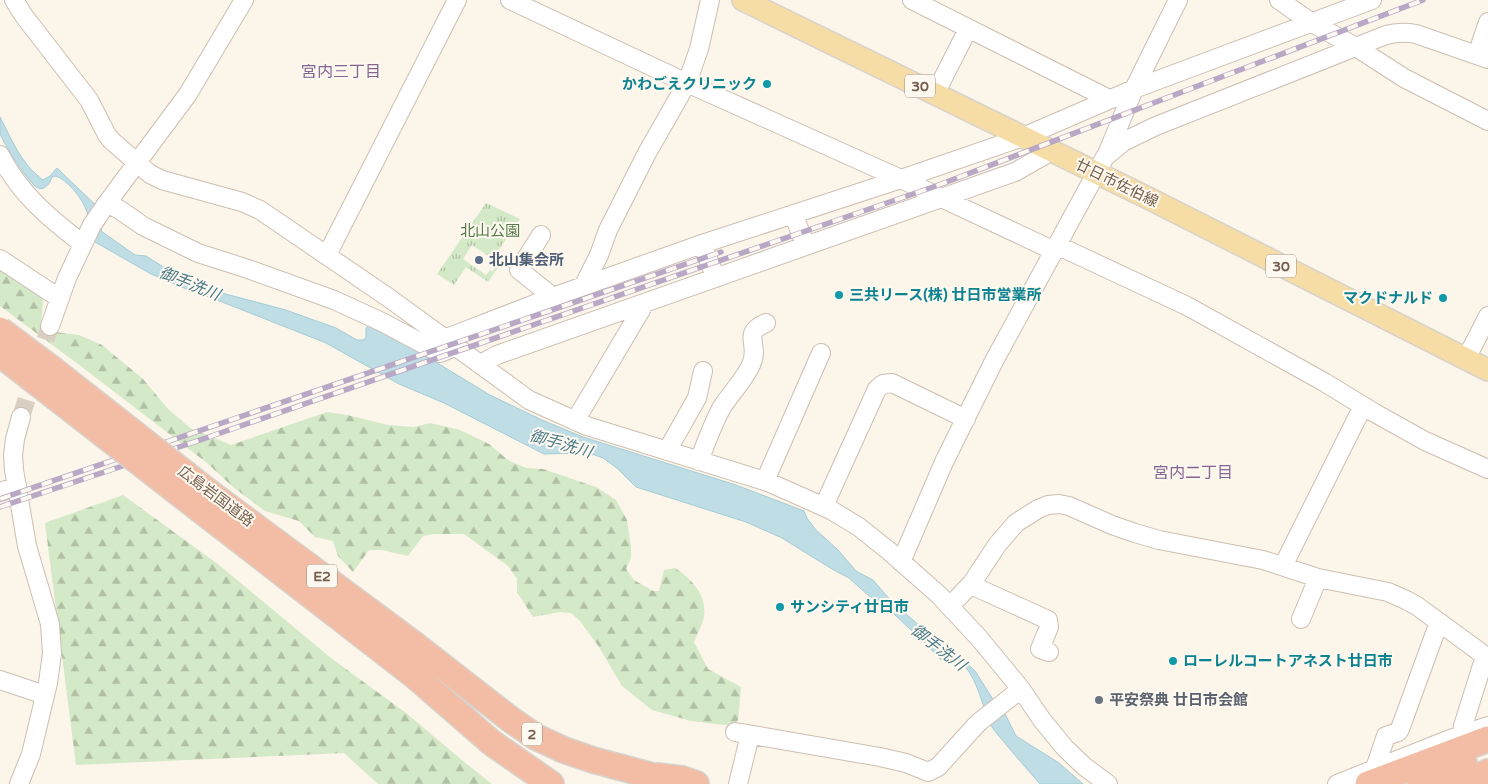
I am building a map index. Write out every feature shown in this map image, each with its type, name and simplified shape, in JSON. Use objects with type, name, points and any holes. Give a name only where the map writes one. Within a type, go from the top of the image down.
[{"type":"highway","name":"広島岩国道路","points":[[0,330],[52,369],[204,500],[270,564],[415,676]]},
{"type":"highway","name":"広島岩国道路","points":[[0,354],[204,500],[434,659]]},
{"type":"highway","points":[[270,564],[298,588],[350,643],[521,784]]},
{"type":"highway","name":"2","points":[[434,659],[536,737],[564,750],[593,760],[649,775],[673,778],[696,784]]},
{"type":"highway","name":"2","points":[[415,676],[492,743],[551,784]]},
{"type":"highway","points":[[492,743],[521,784]]},
{"type":"highway","points":[[1372,776],[1486,754]]},
{"type":"highway","points":[[1394,784],[1486,754]]},
{"type":"highway","points":[[1421,784],[1486,754]]},
{"type":"highway","points":[[1463,784],[1486,754]]},
{"type":"highway","points":[[649,775],[673,784]]},
{"type":"main road","name":"廿日市佐伯線","points":[[743,0],[1052,151],[1100,165],[1488,370]]},
{"type":"street","points":[[14,0],[24,16],[89,100],[107,135],[118,147],[158,178],[251,206],[269,215],[389,298],[529,400],[575,421],[765,481],[824,506],[859,527],[950,606],[979,638],[1017,692],[1065,748],[1085,767],[1108,784]]},
{"type":"street","points":[[50,326],[59,298],[84,241],[107,202],[188,94],[244,0]]},
{"type":"street","points":[[327,255],[457,0]]},
{"type":"street","points":[[510,0],[1048,248],[1063,248],[1187,306],[1425,441],[1488,469]]},
{"type":"street","points":[[584,285],[600,255],[608,230],[647,153],[687,83],[700,49],[710,0]]},
{"type":"street","points":[[912,0],[1109,100]]},
{"type":"street","points":[[901,562],[944,462],[994,361],[1100,165],[1134,89],[1178,0]]},
{"type":"street","points":[[1278,0],[1312,23],[1356,47],[1404,78],[1488,121]]},
{"type":"street","points":[[107,202],[143,226],[198,253],[334,300],[382,322],[440,353],[450,343],[584,285],[901,179],[1022,136],[1134,89],[1372,0]]},
{"type":"street","points":[[1100,165],[1123,142],[1156,126],[1396,32],[1416,34],[1482,57],[1488,22]]},
{"type":"street","points":[[936,94],[968,28]]},
{"type":"street","points":[[482,366],[486,361],[497,355],[1015,172],[1052,151]]},
{"type":"street","points":[[0,155],[29,198],[48,217],[84,241]]},
{"type":"street","points":[[793,214],[806,246]]},
{"type":"street","points":[[541,235],[519,270],[553,297]]},
{"type":"street","points":[[702,244],[716,278]]},
{"type":"street","points":[[0,259],[59,298]]},
{"type":"street","points":[[575,421],[644,303]]},
{"type":"street","points":[[1466,359],[1488,316]]},
{"type":"street","points":[[700,461],[722,408],[751,365],[755,355],[752,339],[753,331],[758,326],[766,323]]},
{"type":"street","points":[[765,481],[821,353]]},
{"type":"street","points":[[667,451],[698,398],[703,371]]},
{"type":"street","points":[[824,506],[877,389],[883,384],[892,383],[966,419]]},
{"type":"street","points":[[1283,566],[1363,406]]},
{"type":"street","points":[[19,784],[29,761],[51,669],[52,639],[46,609],[8,489],[15,439],[21,417]]},
{"type":"street","points":[[950,606],[971,585],[991,553],[1009,530],[1033,511],[1053,504],[1069,506],[1112,525],[1147,537],[1263,560],[1318,578],[1388,592],[1417,606],[1487,657],[1463,726],[1462,735]]},
{"type":"street","points":[[1301,619],[1318,578]]},
{"type":"street","points":[[971,585],[1048,620],[1049,627],[1040,648],[1049,652]]},
{"type":"street","points":[[1372,776],[1386,736],[1398,732],[1400,729],[1439,622]]},
{"type":"street","points":[[0,680],[45,695]]},
{"type":"street","points":[[738,784],[742,733],[880,757],[906,763],[928,772],[938,767],[978,722],[1017,692]]},
{"type":"street","points":[[1337,784],[1372,776],[1462,735],[1488,726]]},
{"type":"green space","name":"北山公園","points":[[486,203],[520,219],[498,251],[505,257],[488,282],[466,267],[454,285],[437,274]],"holes":[[[472,245],[496,261],[493,266],[495,268],[486,275],[463,259]]]},
{"type":"green space","points":[[0,266],[41,294],[43,302],[41,324],[47,331],[79,335],[102,345],[143,379],[168,409],[190,428],[231,445],[327,412],[388,425],[414,427],[430,423],[460,430],[489,444],[508,460],[526,468],[543,469],[596,487],[616,500],[627,520],[631,558],[626,569],[634,580],[653,591],[659,591],[664,570],[675,568],[697,588],[703,601],[704,616],[694,642],[708,669],[741,687],[738,720],[733,726],[691,721],[652,710],[622,686],[599,647],[580,621],[571,613],[560,612],[533,617],[517,592],[517,579],[508,566],[464,534],[423,536],[408,556],[382,550],[369,550],[353,572],[338,556],[333,541],[315,537],[299,521],[265,511],[233,487],[207,463],[0,306]]},
{"type":"green space","points":[[123,495],[219,565],[331,658],[406,713],[492,784],[378,784],[344,753],[76,765],[45,523]]},
{"type":"water","name":"御手洗川","points":[[0,117],[18,151],[35,174],[43,180],[50,176],[57,168],[104,213],[101,231],[135,255],[146,256],[165,268],[218,292],[286,310],[336,328],[357,340],[366,338],[366,328],[370,324],[490,395],[542,420],[583,437],[736,485],[804,511],[815,529],[838,550],[856,571],[873,580],[892,602],[975,671],[994,701],[1005,714],[1016,736],[1059,763],[1083,784],[1040,784],[992,727],[976,684],[963,665],[955,659],[945,656],[941,660],[894,614],[849,578],[782,538],[746,522],[636,487],[618,469],[603,458],[595,455],[581,453],[544,454],[444,403],[399,384],[326,343],[151,274],[95,242],[90,220],[77,193],[56,176],[52,177],[46,187],[41,189],[35,186],[26,176],[2,138],[0,133]]},
{"type":"tunnel","points":[[21,417],[50,326]]},
{"type":"railway","points":[[0,507],[200,440],[936,186],[1423,0]]},
{"type":"railway","points":[[0,499],[721,252]]},
{"type":"place","name":"かわごえクリニック","points":[[767,84]]},
{"type":"place","name":"北山集会所","points":[[479,260]]},
{"type":"place","name":"三共リース(株) 廿日市営業所","points":[[839,295]]},
{"type":"place","name":"マクドナルド","points":[[1443,298]]},
{"type":"place","name":"サンシティ廿日市","points":[[780,607]]},
{"type":"place","name":"ローレルコートアネスト廿日市","points":[[1173,661]]},
{"type":"place","name":"平安祭典 廿日市会館","points":[[1099,700]]},
{"type":"district","name":"宮内三丁目","points":[[341,71]]},
{"type":"district","name":"宮内二丁目","points":[[1193,472]]}]
